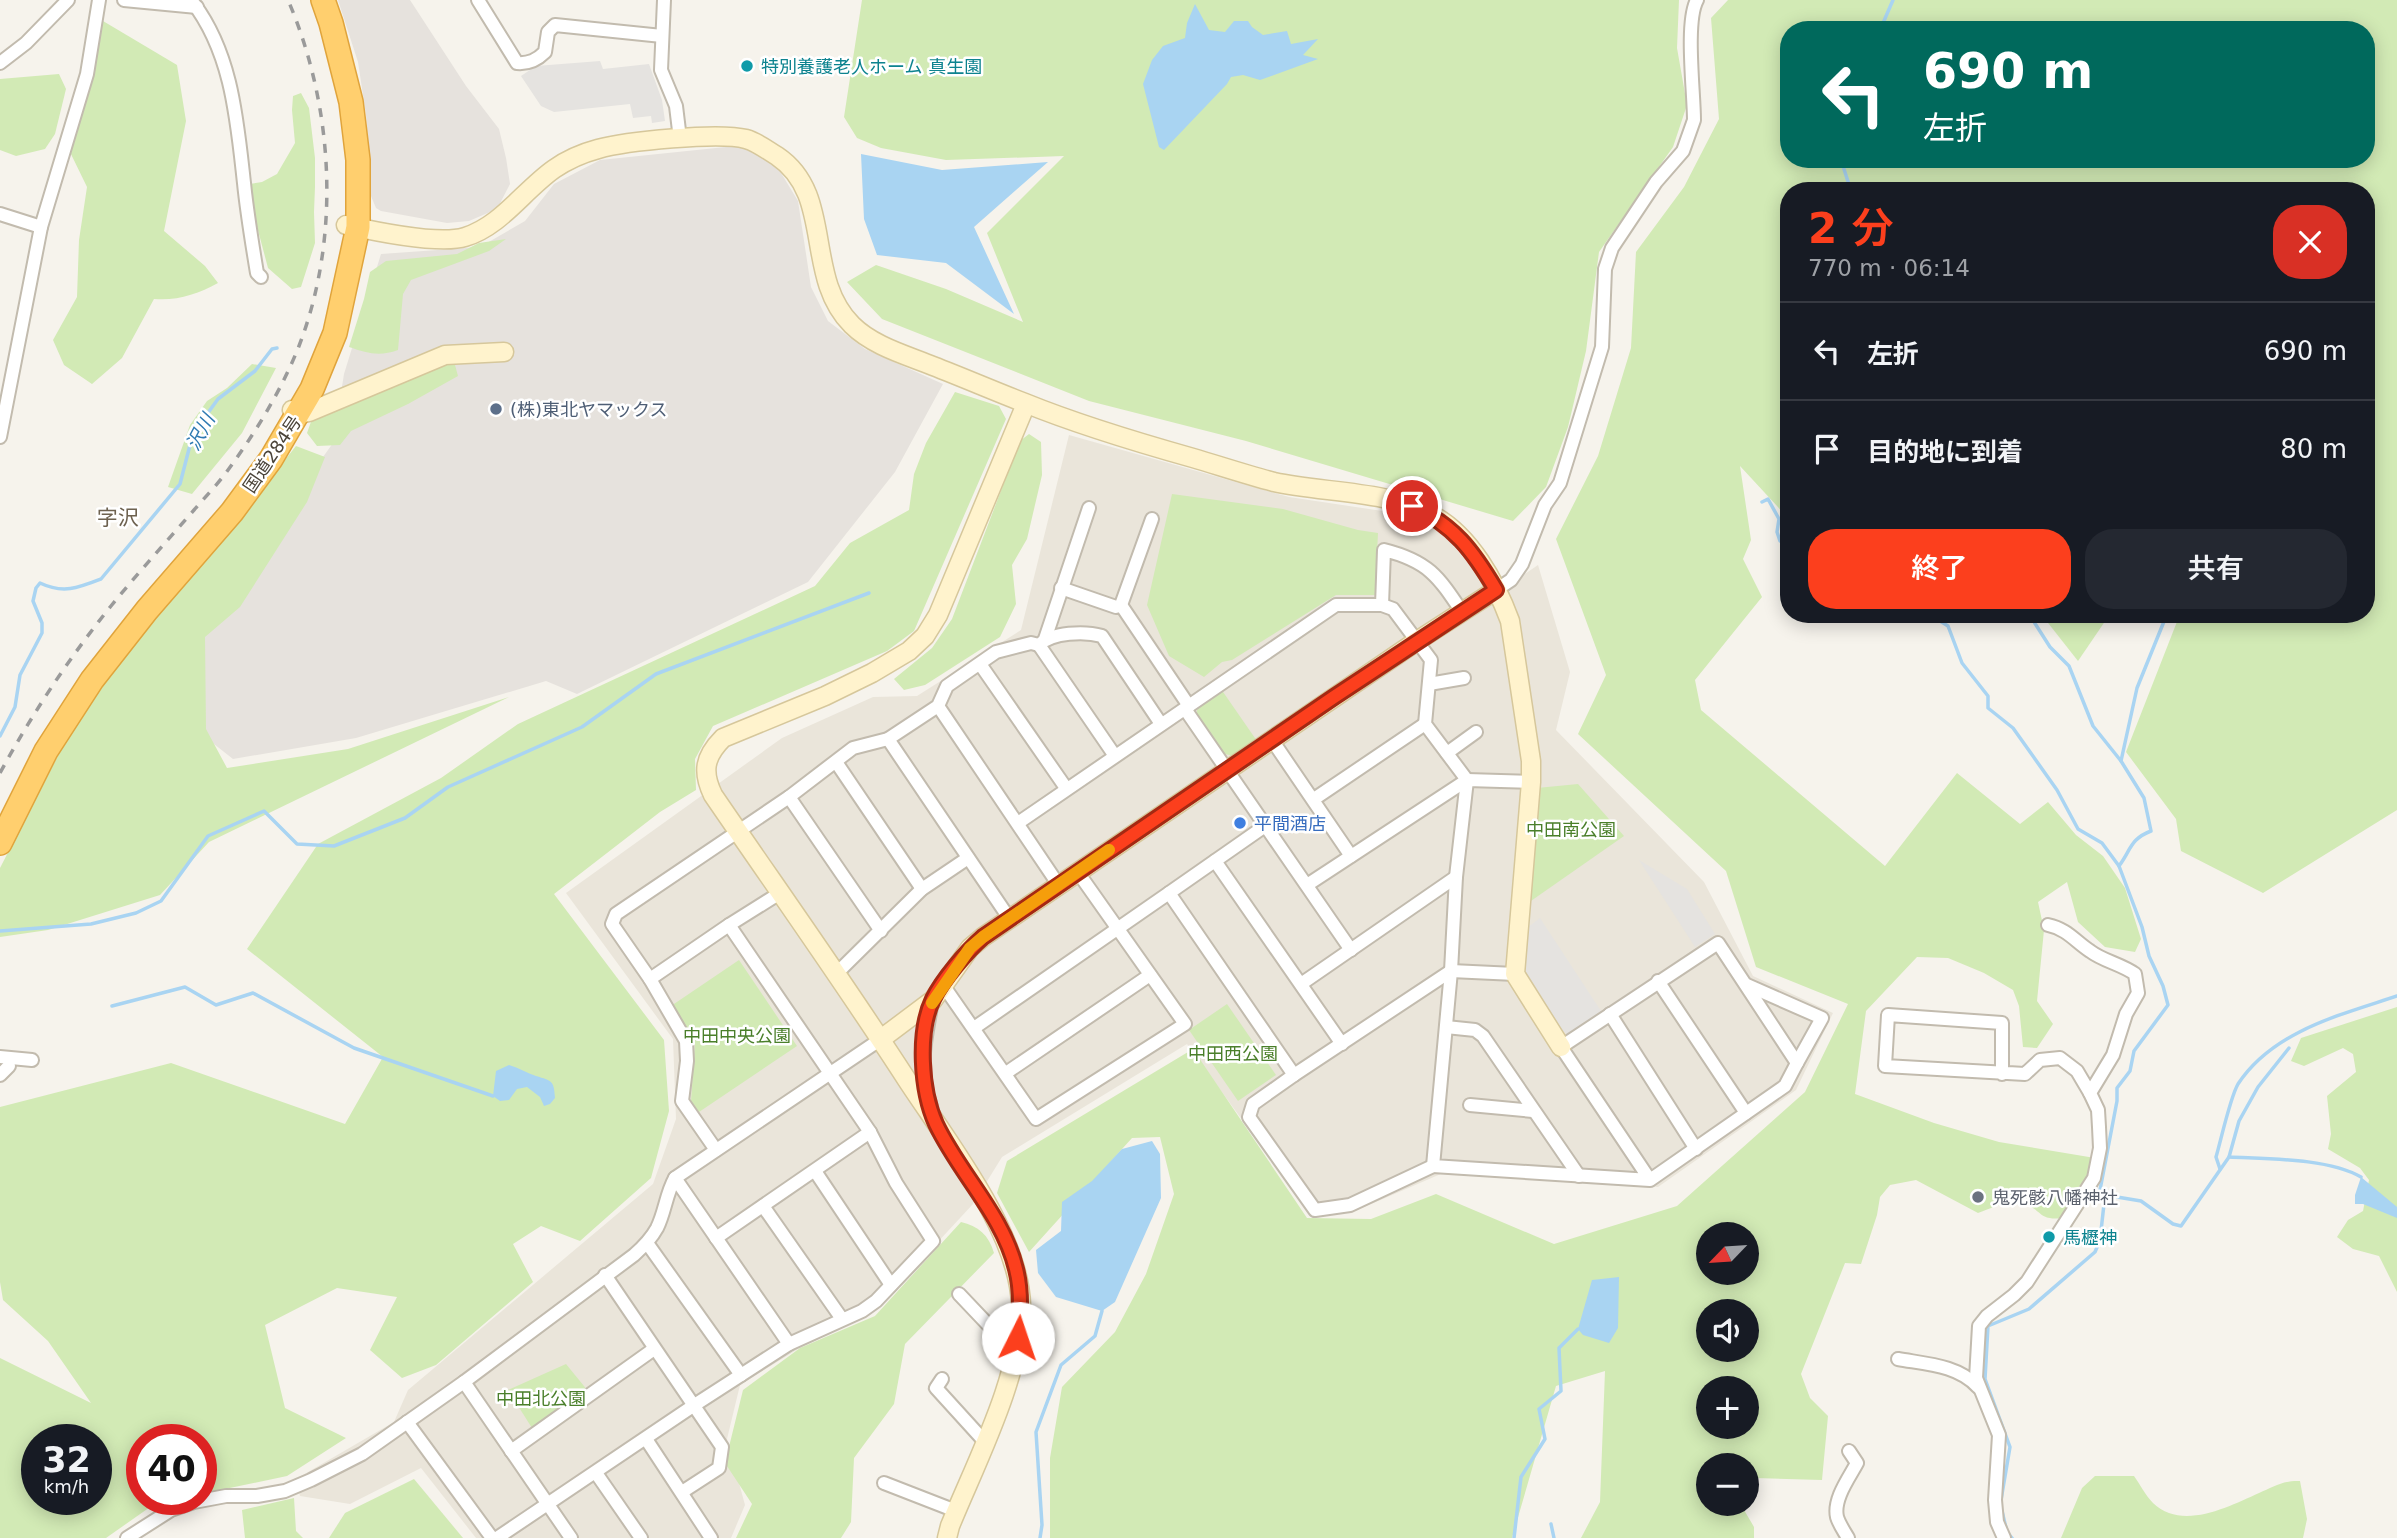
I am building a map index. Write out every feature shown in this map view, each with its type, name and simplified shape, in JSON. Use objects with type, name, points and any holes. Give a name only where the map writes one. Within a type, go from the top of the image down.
[{"type":"highway","name":"国道284号","points":[[310,0],[326,48],[341,120],[352,226]]},
{"type":"highway","name":"国道284号","points":[[0,824],[57,716],[116,629],[254,468],[312,390],[335,333],[352,226],[356,133],[342,62],[323,0]]},
{"type":"highway","name":"国道284号","points":[[0,843],[46,751],[92,680],[260,476],[294,411]]},
{"type":"street","points":[[0,63],[26,43],[68,0]]},
{"type":"street","points":[[0,438],[41,227],[87,74],[99,0]]},
{"type":"street","points":[[124,0],[194,4],[221,53],[239,126],[255,260],[257,273],[261,276]]},
{"type":"street","points":[[478,0],[517,63],[527,63],[545,52],[548,32],[555,25],[662,36]]},
{"type":"street","points":[[664,0],[661,70],[676,106],[680,139]]},
{"type":"street","points":[[936,1124],[922,1064],[927,1018],[933,1000],[970,948],[1077,871],[1511,580],[1522,564],[1545,505],[1560,483],[1602,347],[1605,269],[1612,248],[1650,191],[1683,151],[1690,134],[1694,120],[1690,28],[1697,0]]},
{"type":"street","points":[[352,226],[433,239],[466,237],[498,219],[548,173],[571,159],[597,149],[680,139],[744,139],[783,161],[798,176],[809,196],[823,271],[838,309],[855,328],[882,345],[1026,404],[1155,447],[1272,481],[1412,506],[1435,516],[1460,537],[1496,590],[1510,621],[1529,748],[1531,782],[1515,974],[1650,1180]]},
{"type":"street","points":[[0,214],[41,227]]},
{"type":"street","points":[[294,411],[309,412],[445,355],[504,352]]},
{"type":"street","points":[[947,1538],[986,1443],[1015,1353],[1021,1307],[1013,1259],[992,1214],[936,1124],[881,1039],[713,795],[706,781],[705,768],[716,745],[723,738],[825,696],[872,673],[909,651],[925,636],[938,615],[1026,404]]},
{"type":"street","points":[[1042,642],[1089,508]]},
{"type":"street","points":[[1121,605],[1152,519]]},
{"type":"street","points":[[1382,605],[1384,550],[1407,555],[1424,565],[1442,582],[1462,612]]},
{"type":"street","points":[[1061,587],[1116,607],[1121,605]]},
{"type":"street","points":[[1121,605],[1227,771],[1351,950]]},
{"type":"street","points":[[1018,823],[1336,605],[1382,605],[1393,609],[1431,660],[1425,724],[1467,779],[1456,877],[1451,971],[1433,1166]]},
{"type":"street","points":[[716,1150],[682,1101],[687,1061],[686,1041],[650,979],[612,924],[616,914],[789,797],[853,748],[888,739],[938,706],[947,686],[996,652],[1090,632],[1102,636],[1161,724]]},
{"type":"street","points":[[1042,642],[1115,756]]},
{"type":"street","points":[[980,664],[1066,788]]},
{"type":"street","points":[[1429,684],[1464,678]]},
{"type":"street","points":[[938,706],[1058,884]]},
{"type":"street","points":[[1314,799],[1425,724]]},
{"type":"street","points":[[1447,754],[1476,732]]},
{"type":"street","points":[[888,739],[1009,918]]},
{"type":"street","points":[[1272,740],[1351,856]]},
{"type":"street","points":[[836,762],[922,889]]},
{"type":"street","points":[[1307,886],[1467,779],[1531,782]]},
{"type":"street","points":[[789,797],[881,930]]},
{"type":"street","points":[[974,1028],[1265,826]]},
{"type":"street","points":[[836,974],[922,889],[968,858]]},
{"type":"street","points":[[1215,861],[1342,1044]]},
{"type":"street","points":[[943,985],[1036,1119],[1185,1024],[1077,871]]},
{"type":"street","points":[[1301,984],[1456,877]]},
{"type":"street","points":[[1170,893],[1294,1076]]},
{"type":"street","points":[[650,979],[780,894]]},
{"type":"street","points":[[497,1538],[789,1344],[862,1311],[876,1301],[933,1241],[896,1183],[870,1132],[729,925]]},
{"type":"street","points":[[2048,925],[2059,927],[2091,952],[2135,974],[2138,993],[2126,1014],[2113,1055],[2090,1093]]},
{"type":"street","points":[[1561,1047],[1718,943],[1797,1063]]},
{"type":"street","points":[[1515,974],[1451,971],[1253,1104],[1249,1117],[1315,1210],[1350,1205],[1433,1166],[1650,1180],[1785,1086],[1822,1017],[1746,984]]},
{"type":"street","points":[[1006,1073],[1150,975]]},
{"type":"street","points":[[1658,981],[1746,1113]]},
{"type":"street","points":[[127,1538],[171,1510],[194,1502],[285,1490],[362,1454],[464,1382],[647,1243],[657,1226],[668,1191],[676,1178],[881,1039],[933,1000]]},
{"type":"street","points":[[1610,1014],[1696,1149]]},
{"type":"street","points":[[2002,1074],[2003,1023],[1888,1015],[1885,1066],[2002,1074],[2025,1074],[2039,1060],[2060,1058],[2077,1071],[2098,1110],[2100,1148],[2094,1178],[2027,1282],[1979,1326],[1976,1378],[1999,1435],[1995,1500],[1997,1522],[2004,1538]]},
{"type":"street","points":[[1446,1027],[1475,1030],[1483,1036],[1579,1176]]},
{"type":"street","points":[[3,1066],[32,1060]]},
{"type":"street","points":[[1470,1105],[1533,1111]]},
{"type":"street","points":[[716,1238],[870,1132]]},
{"type":"street","points":[[815,1171],[891,1285]]},
{"type":"street","points":[[676,1178],[789,1344]]},
{"type":"street","points":[[763,1206],[842,1319]]},
{"type":"street","points":[[647,1243],[741,1375]]},
{"type":"street","points":[[605,1275],[722,1447],[719,1468],[682,1492]]},
{"type":"street","points":[[959,1294],[1015,1353]]},
{"type":"street","points":[[511,1451],[654,1349]]},
{"type":"street","points":[[1898,1359],[1947,1368],[1968,1376],[1978,1387]]},
{"type":"street","points":[[942,1379],[936,1388],[986,1443]]},
{"type":"street","points":[[464,1382],[572,1538]]},
{"type":"street","points":[[407,1422],[492,1538]]},
{"type":"street","points":[[646,1439],[711,1538]]},
{"type":"street","points":[[1847,1538],[1837,1516],[1838,1502],[1857,1463],[1849,1451]]},
{"type":"street","points":[[596,1473],[641,1538]]},
{"type":"street","points":[[884,1483],[956,1511]]},
{"type":"shaded area","points":[[338,0],[410,0],[466,86],[499,129],[510,184],[497,209],[469,221],[447,223],[376,208],[371,196],[366,115],[358,62]]},
{"type":"shaded area","points":[[600,61],[603,69],[649,64],[662,100],[665,121],[652,123],[651,116],[633,118],[630,104],[554,112],[541,106],[521,76],[536,66]]},
{"type":"shaded area","points":[[745,145],[778,168],[798,201],[811,287],[828,321],[865,349],[943,384],[895,472],[808,582],[577,694],[546,681],[356,738],[233,759],[200,733],[198,632],[333,443],[344,374],[381,254],[480,247],[525,221],[554,184],[600,160]]},
{"type":"shaded area","points":[[1069,435],[1289,497],[1389,512],[1438,527],[1494,595],[1538,565],[1570,672],[1556,730],[1704,882],[1753,976],[1833,1013],[1796,1090],[1658,1187],[1443,1173],[1355,1211],[1312,1216],[1187,1044],[1002,1157],[973,1204],[872,1313],[798,1349],[740,1385],[727,1439],[745,1505],[731,1538],[476,1538],[421,1468],[350,1504],[300,1496],[296,1479],[394,1422],[408,1390],[653,1184],[676,1119],[673,1039],[566,893],[782,738],[873,697],[917,696],[1021,630]]},
{"type":"shaded area","points":[[1639,860],[1687,889],[1715,934],[1695,947]]},
{"type":"shaded area","points":[[1540,918],[1601,1011],[1568,1033],[1559,1031],[1523,972],[1527,928]]},
{"type":"green space","points":[[862,0],[1679,0],[1677,48],[1687,105],[1673,147],[1599,252],[1586,351],[1568,427],[1546,487],[1513,521],[1246,441],[1089,401],[882,319],[847,282],[876,265],[946,289],[1023,322],[987,233],[1064,156],[946,160],[881,148],[857,138],[844,117]]},
{"type":"green space","points":[[1728,0],[2397,0],[2397,810],[2263,893],[2181,851],[2176,819],[2126,752],[2176,623],[2375,623],[2375,182],[1780,182],[1780,509],[1740,466],[1751,540],[1743,559],[1762,597],[1695,680],[1701,710],[1885,866],[1957,773],[2020,824],[2048,802],[2076,835],[2103,856],[2125,888],[2141,939],[2135,952],[2105,947],[2078,922],[2067,882],[2038,902],[2044,930],[2037,1001],[2053,1024],[2037,1048],[2023,1047],[2019,1006],[2013,990],[1984,973],[1948,958],[1917,957],[1866,1011],[1855,1094],[1934,1123],[1999,1142],[2095,1158],[2088,1181],[2068,1218],[2058,1219],[2045,1217],[2030,1206],[2017,1202],[1978,1213],[1916,1180],[1890,1185],[1880,1197],[1861,1264],[1845,1263],[1801,1374],[1810,1398],[1828,1416],[1822,1480],[1759,1478],[1759,1453],[1696,1453],[1696,1516],[1748,1516],[1754,1527],[1754,1538],[1581,1538],[1600,1502],[1605,1371],[1556,1386],[1512,1538],[1050,1538],[1050,1458],[1062,1387],[1115,1332],[1146,1274],[1174,1194],[1160,1137],[1132,1138],[1029,1252],[997,1193],[1007,1161],[1193,1049],[1307,1218],[1371,1219],[1436,1194],[1554,1244],[1677,1206],[1805,1092],[1848,1004],[1756,967],[1726,871],[1578,734],[1606,675],[1556,539],[1598,456],[1631,348],[1636,252],[1684,187],[1719,119],[1711,18]]},
{"type":"green space","points":[[103,21],[177,65],[186,121],[164,231],[205,266],[218,283],[187,296],[154,299],[122,358],[92,384],[64,365],[53,340],[77,297],[79,240],[87,187],[69,150]]},
{"type":"green space","points":[[59,74],[66,89],[55,134],[45,149],[16,156],[0,150],[0,79]]},
{"type":"green space","points":[[301,93],[309,108],[315,158],[315,243],[301,287],[292,289],[268,268],[251,204],[250,184],[262,182],[277,174],[295,143],[293,96]]},
{"type":"green space","points":[[506,239],[489,251],[411,280],[403,294],[398,350],[373,353],[349,347],[370,272],[386,261],[457,254],[479,243]]},
{"type":"green space","points":[[447,361],[455,365],[458,376],[351,431],[340,445],[317,446],[307,433],[312,419]]},
{"type":"green space","points":[[252,364],[276,368],[242,433],[192,494],[168,487],[190,425],[207,401],[227,388]]},
{"type":"green space","points":[[955,392],[999,406],[1006,419],[914,631],[887,651],[713,726],[695,759],[696,790],[660,812],[554,894],[664,1040],[669,1111],[651,1178],[580,1241],[541,1226],[513,1244],[533,1282],[436,1365],[402,1378],[370,1350],[397,1297],[337,1288],[265,1325],[285,1408],[346,1438],[287,1476],[217,1491],[217,1424],[126,1424],[126,1515],[139,1515],[106,1538],[0,1538],[0,1358],[91,1403],[48,1341],[3,1300],[0,1282],[0,1107],[171,1063],[345,1124],[383,1057],[247,949],[318,844],[441,778],[518,724],[815,586],[850,543],[909,510],[914,474],[926,443]]},
{"type":"green space","points":[[1029,434],[1041,442],[1042,475],[1027,539],[1012,565],[1016,604],[1000,637],[925,685],[904,690],[894,679],[932,648],[952,619],[1020,441]]},
{"type":"green space","points":[[296,446],[325,457],[307,502],[240,607],[205,637],[206,729],[227,768],[348,749],[509,697],[209,842],[160,895],[48,930],[0,937],[0,868],[66,740],[115,668],[188,574],[250,504]]},
{"type":"green space","points":[[1172,494],[1283,509],[1378,533],[1375,595],[1336,595],[1232,660],[1222,662],[1204,677],[1169,656],[1147,605]]},
{"type":"green space","points":[[2048,623],[2104,623],[2078,661]]},
{"type":"green space","points":[[1221,689],[1257,741],[1234,756],[1220,753],[1196,716],[1198,706]]},
{"type":"green space","name":"中田南公園","points":[[1578,784],[1624,836],[1528,903],[1537,788]]},
{"type":"green space","name":"中田中央公園","points":[[739,960],[797,1046],[699,1112],[691,1101],[695,1043],[671,1006]]},
{"type":"green space","name":"中田西公園","points":[[1227,1004],[1276,1075],[1238,1101],[1189,1030]]},
{"type":"green space","points":[[2397,1007],[2397,1292],[2379,1256],[2353,1249],[2337,1237],[2348,1220],[2363,1211],[2369,1180],[2360,1168],[2328,1149],[2331,1134],[2327,1096],[2356,1072],[2353,1054],[2343,1048],[2304,1066],[2291,1061],[2301,1038]]},
{"type":"green space","points":[[961,1222],[982,1232],[994,1253],[905,1344],[894,1404],[854,1458],[851,1522],[841,1538],[736,1538],[752,1504],[725,1463],[743,1390],[800,1348],[875,1316]]},
{"type":"green space","name":"中田北公園","points":[[566,1364],[588,1391],[532,1428],[508,1390]]},
{"type":"green space","points":[[2095,1476],[2134,1476],[2153,1503],[2165,1511],[2191,1516],[2219,1510],[2274,1486],[2300,1481],[2307,1519],[2303,1538],[2061,1538],[2082,1488]]},
{"type":"green space","points":[[414,1479],[463,1538],[329,1538],[345,1513]]},
{"type":"green space","points":[[294,1498],[296,1531],[303,1538],[245,1538],[242,1510]]},
{"type":"water","points":[[1195,4],[1209,30],[1225,32],[1234,21],[1248,21],[1263,35],[1287,31],[1291,44],[1318,39],[1303,55],[1318,59],[1260,80],[1243,75],[1231,77],[1164,150],[1159,147],[1143,84],[1152,60],[1163,46],[1185,38],[1187,23]]},
{"type":"water","points":[[861,154],[942,170],[1048,162],[974,227],[1014,314],[946,263],[877,255],[864,219]]},
{"type":"water","points":[[509,1065],[549,1080],[553,1084],[555,1098],[544,1106],[540,1097],[527,1087],[517,1089],[509,1100],[500,1101],[493,1096],[496,1071]]},
{"type":"water","points":[[1152,1141],[1160,1154],[1161,1198],[1115,1302],[1102,1311],[1056,1297],[1038,1273],[1036,1250],[1061,1231],[1062,1202],[1092,1181],[1122,1149]]},
{"type":"water","points":[[2361,1177],[2397,1207],[2397,1218],[2363,1204],[2355,1204]]},
{"type":"water","points":[[1619,1277],[1618,1328],[1609,1343],[1583,1335],[1578,1329],[1592,1280]]},
{"type":"waterway","points":[[1884,21],[1893,0]]},
{"type":"waterway","points":[[1844,168],[1848,182]]},
{"type":"waterway","name":"沢川","points":[[0,736],[15,707],[20,675],[42,633],[42,623],[33,601],[36,588],[40,583],[63,589],[101,579],[180,484],[190,445],[202,421],[218,399],[255,371],[272,349],[277,348]]},
{"type":"waterway","points":[[1762,502],[1768,499],[1779,519],[1777,532],[1780,541]]},
{"type":"waterway","points":[[0,931],[91,924],[136,913],[161,901],[208,836],[264,811],[297,844],[334,846],[405,818],[448,787],[582,727],[656,674],[869,593]]},
{"type":"waterway","points":[[1943,623],[1948,626],[1962,663],[1988,696],[1988,708],[2013,728],[2057,790],[2078,829],[2102,843],[2119,866],[2168,1005],[2134,1051],[2130,1071],[2117,1088],[2117,1101],[2100,1190],[2105,1195],[2100,1240],[2095,1252],[2029,1309],[1988,1326],[1985,1379],[2010,1447],[2001,1500]]},
{"type":"waterway","points":[[2035,623],[2050,647],[2069,666],[2093,726],[2121,761]]},
{"type":"waterway","points":[[2119,866],[2135,841],[2151,831],[2144,798],[2121,761],[2137,688],[2163,623]]},
{"type":"waterway","points":[[112,1006],[185,987],[216,1005],[253,993],[354,1048],[493,1096]]},
{"type":"waterway","points":[[2220,1169],[2216,1157],[2232,1099],[2238,1084],[2253,1066],[2270,1051],[2309,1027],[2397,996]]},
{"type":"waterway","points":[[2105,1195],[2141,1201],[2173,1224],[2181,1226],[2229,1157],[2239,1121],[2258,1087],[2289,1048]]},
{"type":"waterway","points":[[2229,1157],[2315,1163],[2361,1177]]},
{"type":"waterway","points":[[1040,1538],[1042,1525],[1036,1432],[1061,1365],[1095,1336],[1102,1311]]},
{"type":"waterway","points":[[1514,1538],[1521,1477],[1545,1439],[1539,1409],[1561,1391],[1559,1348],[1578,1329]]},
{"type":"waterway","points":[[2002,1511],[2007,1532],[2012,1538]]},
{"type":"waterway","points":[[1551,1524],[1554,1538]]},
{"type":"railway","points":[[0,773],[52,687],[95,626],[238,456],[276,394],[299,346],[321,261],[326,217],[326,172],[323,128],[315,84],[288,0]]},
{"type":"slow traffic","points":[[932,1003],[970,948],[1109,850]]},
{"type":"place","name":"特別養護老人ホーム 真生園","points":[[747,66]]},
{"type":"place","name":"(株)東北ヤマックス","points":[[496,409]]},
{"type":"place","name":"平間酒店","points":[[1240,823]]},
{"type":"place","name":"鬼死骸八幡神社","points":[[1978,1197]]},
{"type":"place","name":"馬櫪神","points":[[2049,1237]]},
{"type":"district","name":"字沢","points":[[118,518]]},
{"type":"route","points":[[1018,1338],[1020,1290],[1010,1249],[992,1214],[936,1124],[929,1103],[922,1064],[927,1018],[933,1000],[970,948],[983,937],[1334,697],[1496,590],[1460,537],[1435,516],[1412,506]]}]
